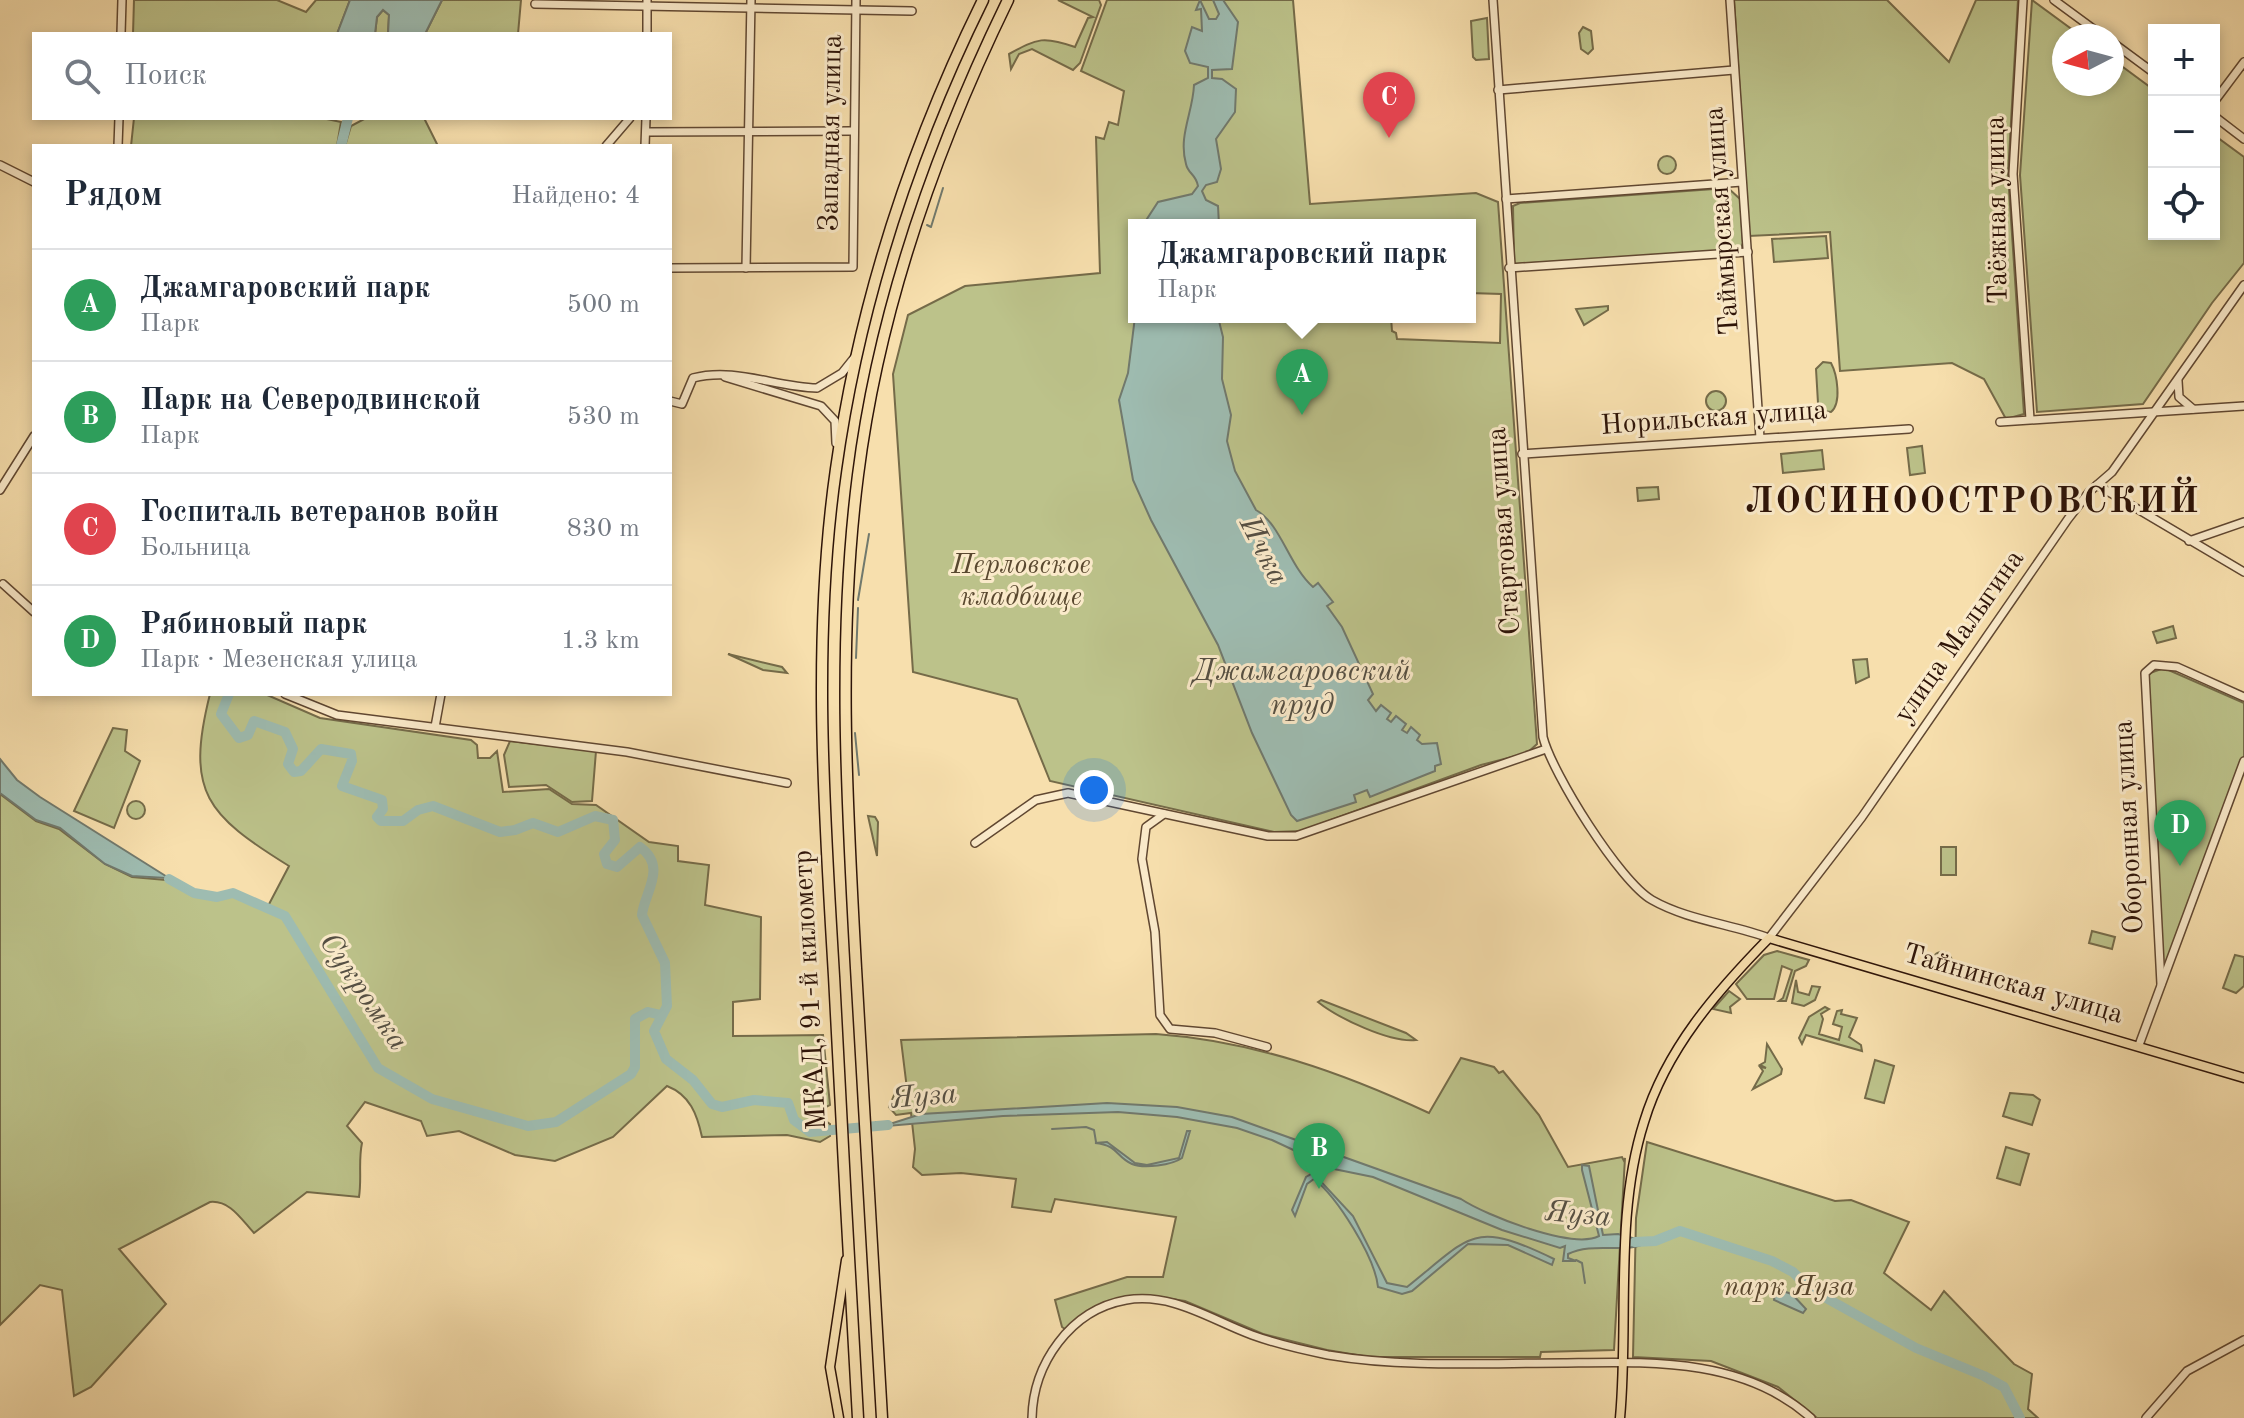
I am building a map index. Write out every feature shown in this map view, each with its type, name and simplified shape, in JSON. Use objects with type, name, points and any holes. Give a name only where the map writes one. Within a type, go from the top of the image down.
[{"type":"highway","name":"МКАД, 91-й километр","points":[[858,1418],[823,737],[827,560],[836,471],[857,353],[885,243],[910,171],[983,0]]},
{"type":"highway","name":"МКАД, 91-й километр","points":[[885,1418],[878,1347],[846,752],[849,561],[870,398],[907,249],[960,104],[1008,0]]},
{"type":"main road","name":"Тайнинская улица","points":[[1769,938],[2244,1078]]},
{"type":"main road","points":[[1620,1418],[1625,1362],[1628,1220],[1633,1168],[1643,1122],[1662,1077],[1697,1018],[1769,938]]},
{"type":"main road","points":[[839,1418],[830,1367],[848,1239]]},
{"type":"street","points":[[121,32],[122,0]]},
{"type":"street","name":"Западная улица","points":[[746,268],[853,267],[856,0]]},
{"type":"street","name":"Стартовая улица","points":[[1493,0],[1522,454],[1546,749],[1619,869],[1640,891],[1670,908],[1769,938]]},
{"type":"street","name":"Таймырская улица","points":[[1730,0],[1760,438]]},
{"type":"street","name":"Таёжная улица","points":[[2023,0],[2013,174],[2030,419]]},
{"type":"street","points":[[2054,0],[2087,24]]},
{"type":"street","points":[[647,3],[647,32]]},
{"type":"street","points":[[535,4],[751,4],[912,11]]},
{"type":"street","points":[[672,268],[746,268],[751,4]]},
{"type":"street","points":[[2124,51],[2148,69]]},
{"type":"street","points":[[2218,96],[2244,62]]},
{"type":"street","points":[[1498,90],[1734,70]]},
{"type":"street","points":[[118,144],[119,120]]},
{"type":"street","points":[[608,144],[628,120]]},
{"type":"street","points":[[645,144],[646,120]]},
{"type":"street","points":[[2220,121],[2244,139]]},
{"type":"street","points":[[646,132],[853,131]]},
{"type":"street","points":[[0,165],[32,181]]},
{"type":"street","points":[[1506,199],[1742,182]]},
{"type":"street","points":[[1509,268],[1748,252]]},
{"type":"street","name":"улица Малыгина","points":[[1769,938],[1862,817],[2068,519],[2112,472],[2244,285]]},
{"type":"street","points":[[672,402],[682,404],[693,378],[719,375],[817,388],[842,373],[857,353]]},
{"type":"street","points":[[719,375],[812,402],[829,412],[837,434],[836,471]]},
{"type":"street","points":[[2178,379],[2179,397],[2193,409]]},
{"type":"street","points":[[2000,422],[2244,406]]},
{"type":"street","name":"Норильская улица","points":[[1522,454],[1909,429]]},
{"type":"street","points":[[1,491],[32,439]]},
{"type":"street","points":[[2097,485],[2244,572]]},
{"type":"street","points":[[2189,541],[2244,522]]},
{"type":"street","points":[[3,584],[32,610]]},
{"type":"street","name":"Оборонная улица","points":[[2161,984],[2145,688],[2147,668],[2161,664],[2177,667],[2244,697]]},
{"type":"street","points":[[290,696],[337,715],[627,752],[787,783]]},
{"type":"street","points":[[435,727],[441,696]]},
{"type":"street","points":[[975,843],[1049,795],[1082,794],[1268,836],[1296,836],[1546,749]]},
{"type":"street","points":[[2139,1045],[2244,761]]},
{"type":"street","points":[[1143,809],[1146,827],[1142,859],[1155,932],[1160,1015],[1164,1025],[1170,1029],[1215,1033],[1267,1047]]},
{"type":"street","points":[[1146,827],[1164,814]]},
{"type":"street","points":[[1032,1418],[1034,1387],[1053,1349],[1099,1310],[1134,1299],[1180,1304],[1254,1336],[1366,1361],[1625,1362],[1717,1370],[1772,1390],[1811,1418]]},
{"type":"street","points":[[2146,1418],[2187,1371],[2244,1340]]},
{"type":"green space","points":[[134,0],[277,0],[306,12],[316,0],[350,0],[338,32],[133,32]]},
{"type":"green space","points":[[442,0],[521,0],[518,32],[426,32]]},
{"type":"green space","points":[[1058,0],[1099,0],[1101,5],[1080,63],[1073,70],[1032,49],[1019,54],[1011,69],[1009,54],[1034,42],[1048,40],[1075,47],[1088,18],[1093,17]]},
{"type":"green space","name":"Перловское кладбище","points":[[1107,0],[1293,0],[1310,204],[1476,193],[1498,202],[1537,744],[1527,753],[1481,765],[1301,831],[1274,832],[1050,781],[1017,699],[913,672],[893,374],[908,315],[965,286],[1100,273],[1096,137],[1104,139],[1109,122],[1118,125],[1124,91],[1081,71]]},
{"type":"green space","points":[[1734,0],[1887,0],[1949,62],[1976,0],[2018,0],[2008,174],[2024,414],[2006,419],[1984,379],[1952,363],[1840,371],[1830,232],[1749,236]]},
{"type":"green space","points":[[2032,0],[2065,24],[2052,24],[2052,96],[2124,96],[2124,68],[2148,86],[2148,240],[2220,240],[2220,139],[2244,157],[2244,263],[2212,303],[2143,404],[2037,412],[2020,175]]},
{"type":"green space","points":[[383,10],[389,15],[388,32],[375,32],[377,17]]},
{"type":"green space","points":[[1487,18],[1489,59],[1476,60],[1473,57],[1471,21]]},
{"type":"green space","points":[[1583,27],[1591,31],[1593,49],[1588,54],[1581,49],[1579,33]]},
{"type":"green space","points":[[134,120],[341,122],[337,144],[131,144]]},
{"type":"green space","points":[[362,120],[425,120],[437,144],[346,144],[351,126]]},
{"type":"green space","points":[[1663,156],[1671,156],[1676,165],[1674,172],[1663,174],[1658,169],[1658,161]]},
{"type":"green space","points":[[1728,188],[1740,199],[1743,243],[1740,250],[1514,262],[1513,206],[1520,203]]},
{"type":"green space","points":[[1826,236],[1828,258],[1774,262],[1772,239]]},
{"type":"green space","points":[[1608,306],[1608,310],[1584,325],[1576,309]]},
{"type":"green space","points":[[1823,362],[1831,363],[1837,381],[1836,402],[1831,412],[1823,411],[1818,403],[1816,369]]},
{"type":"green space","points":[[1716,391],[1723,394],[1726,401],[1723,408],[1716,411],[1709,408],[1706,401],[1709,394]]},
{"type":"green space","points":[[1922,446],[1925,473],[1910,475],[1907,448]]},
{"type":"green space","points":[[1822,450],[1824,469],[1783,473],[1781,454]]},
{"type":"green space","points":[[1658,487],[1659,499],[1638,501],[1637,488]]},
{"type":"green space","points":[[2173,626],[2176,638],[2157,643],[2153,632]]},
{"type":"green space","points":[[728,654],[782,667],[787,673],[763,670]]},
{"type":"green space","points":[[1867,659],[1869,677],[1856,683],[1853,660]]},
{"type":"green space","points":[[2164,668],[2244,703],[2244,757],[2163,975],[2147,681],[2150,673]]},
{"type":"green space","points":[[210,696],[270,696],[320,718],[471,740],[477,745],[478,758],[490,758],[497,751],[503,792],[549,789],[572,804],[596,805],[649,842],[678,846],[678,861],[709,865],[705,905],[761,917],[760,999],[733,1002],[733,1036],[823,1035],[830,1105],[820,1110],[820,1117],[830,1124],[830,1136],[820,1142],[787,1135],[702,1137],[687,1100],[667,1086],[613,1137],[555,1161],[515,1155],[459,1131],[427,1136],[421,1121],[365,1102],[347,1126],[362,1143],[359,1197],[307,1192],[254,1233],[229,1207],[210,1202],[119,1249],[166,1304],[91,1387],[74,1396],[62,1290],[40,1285],[0,1325],[0,794],[36,821],[59,829],[105,864],[132,877],[166,880],[194,894],[216,899],[232,895],[267,908],[289,866],[239,832],[209,798],[202,778],[200,755]]},
{"type":"green space","points":[[113,728],[127,730],[125,751],[140,761],[114,828],[74,811]]},
{"type":"green space","points":[[510,741],[596,751],[592,801],[572,802],[546,785],[509,787],[504,755]]},
{"type":"green space","points":[[136,801],[145,810],[136,819],[127,810]]},
{"type":"green space","points":[[868,816],[875,817],[878,822],[877,856]]},
{"type":"green space","points":[[1941,847],[1956,847],[1956,875],[1941,875]]},
{"type":"green space","points":[[2092,931],[2115,937],[2112,949],[2089,943]]},
{"type":"green space","points":[[1777,951],[1809,960],[1806,966],[1795,971],[1786,1001],[1779,1001],[1783,998],[1792,970],[1782,966],[1774,999],[1747,999],[1736,984],[1764,955]]},
{"type":"green space","points":[[1938,952],[1946,952],[1952,962],[1946,972],[1938,972],[1932,966],[1932,958]]},
{"type":"green space","points":[[2235,955],[2244,957],[2244,986],[2236,993],[2223,988]]},
{"type":"green space","points":[[1796,980],[1798,992],[1809,995],[1812,986],[1820,987],[1815,1000],[1804,1006],[1792,1003]]},
{"type":"green space","points":[[1729,991],[1740,999],[1730,1007],[1731,1013],[1713,1009]]},
{"type":"green space","points":[[1321,1000],[1406,1033],[1416,1040],[1393,1038],[1365,1028],[1318,1002]]},
{"type":"green space","points":[[1825,1007],[1829,1009],[1821,1014],[1823,1019],[1819,1034],[1839,1040],[1842,1027],[1833,1024],[1837,1011],[1842,1010],[1841,1014],[1857,1018],[1849,1037],[1861,1045],[1862,1051],[1806,1035],[1802,1044],[1799,1038],[1809,1017]]},
{"type":"green space","points":[[1156,1034],[1262,1051],[1363,1084],[1429,1113],[1461,1058],[1494,1067],[1499,1073],[1503,1071],[1539,1115],[1568,1167],[1622,1157],[1624,1161],[1625,1158],[1614,1350],[1541,1352],[1540,1357],[1369,1357],[1263,1334],[1185,1301],[1144,1295],[1108,1301],[1065,1329],[1062,1327],[1055,1300],[1127,1277],[1163,1277],[1176,1217],[1055,1199],[1051,1212],[1012,1207],[1016,1179],[961,1173],[922,1175],[913,1167],[915,1149],[911,1113],[896,1115],[889,1107],[895,1093],[907,1089],[901,1040]]},
{"type":"green space","points":[[1767,1044],[1782,1069],[1781,1074],[1753,1089],[1763,1071],[1760,1067],[1766,1068],[1760,1065],[1765,1062]]},
{"type":"green space","points":[[1875,1060],[1894,1066],[1884,1103],[1865,1098]]},
{"type":"green space","points":[[2010,1093],[2033,1095],[2040,1100],[2032,1125],[2003,1116]]},
{"type":"green space","name":"парк Яуза","points":[[1647,1142],[1835,1201],[1851,1200],[1909,1222],[1884,1273],[1931,1310],[1944,1291],[2014,1364],[2032,1374],[2028,1409],[2038,1418],[1817,1418],[1778,1387],[1711,1361],[1633,1357],[1636,1218]]},
{"type":"green space","points":[[2006,1147],[2029,1154],[2020,1185],[1997,1178]]},
{"type":"water","points":[[350,0],[442,0],[426,32],[388,32],[389,15],[383,10],[377,17],[375,32],[338,32]]},
{"type":"water","points":[[1200,0],[1209,19],[1216,19],[1219,14],[1213,0],[1223,0],[1238,22],[1232,69],[1212,70],[1212,78],[1222,79],[1236,89],[1235,112],[1216,139],[1221,169],[1217,182],[1206,185],[1202,191],[1206,200],[1218,206],[1219,219],[1147,219],[1158,202],[1192,194],[1198,186],[1187,167],[1184,154],[1194,85],[1208,78],[1208,67],[1190,63],[1185,51],[1192,27],[1202,31],[1201,9],[1196,10]]},
{"type":"water","name":"Джамгаровский пруд","points":[[1134,323],[1220,323],[1223,337],[1222,379],[1231,415],[1227,441],[1235,471],[1256,510],[1272,525],[1297,568],[1313,587],[1318,583],[1333,602],[1327,606],[1342,627],[1373,694],[1368,700],[1376,711],[1381,705],[1391,713],[1387,719],[1391,722],[1396,716],[1406,724],[1402,730],[1407,733],[1411,727],[1420,735],[1417,740],[1422,744],[1437,743],[1441,764],[1435,766],[1435,771],[1370,797],[1367,790],[1354,795],[1356,802],[1297,821],[1291,815],[1252,733],[1218,645],[1133,480],[1119,400],[1128,373]]},
{"type":"water","points":[[0,759],[17,780],[40,797],[180,885],[166,878],[132,876],[105,864],[60,828],[36,820],[0,793]]},
{"type":"water","points":[[1107,1103],[1177,1107],[1232,1117],[1461,1199],[1489,1214],[1529,1229],[1570,1238],[1599,1236],[1582,1170],[1582,1165],[1589,1166],[1603,1235],[1618,1234],[1647,1242],[1630,1248],[1578,1250],[1568,1254],[1568,1258],[1576,1261],[1563,1261],[1565,1246],[1560,1248],[1502,1230],[1373,1177],[1334,1169],[1272,1140],[1237,1128],[1177,1117],[1118,1112],[1003,1116],[876,1127],[876,1122],[893,1123],[921,1114]]},
{"type":"water","points":[[1187,1131],[1190,1131],[1182,1158],[1158,1166],[1132,1164],[1108,1146],[1095,1143],[1107,1142],[1135,1163],[1147,1165],[1179,1158]]},
{"type":"water","points":[[1313,1173],[1353,1216],[1387,1283],[1407,1287],[1460,1245],[1488,1237],[1527,1247],[1554,1259],[1552,1265],[1508,1245],[1468,1244],[1412,1291],[1402,1294],[1378,1287],[1370,1260],[1354,1228],[1314,1179],[1307,1184],[1295,1216],[1292,1210],[1306,1177]]},
{"type":"water","points":[[1776,1289],[1792,1294],[1806,1309],[1803,1313],[1774,1300]]},
{"type":"waterway","name":"Яуза","points":[[342,144],[348,120]]},
{"type":"waterway","points":[[927,225],[931,227],[943,188]]},
{"type":"waterway","points":[[858,600],[869,534]]},
{"type":"waterway","points":[[856,658],[858,608]]},
{"type":"waterway","name":"Яуза","points":[[228,696],[221,714],[239,738],[248,735],[254,721],[285,732],[293,749],[288,764],[294,772],[301,771],[321,749],[351,754],[352,761],[342,786],[382,800],[383,809],[377,817],[381,821],[403,821],[418,810],[433,806],[500,832],[533,823],[558,832],[595,816],[613,820],[615,840],[604,854],[607,864],[617,867],[640,847],[652,863],[652,880],[642,915],[665,963],[667,1006],[654,1031],[666,1059],[693,1080],[712,1104],[722,1107],[754,1100],[788,1103],[794,1120],[810,1132],[888,1125]]},
{"type":"waterway","points":[[855,733],[859,775]]},
{"type":"waterway","name":"Сукромка","points":[[169,879],[194,893],[217,897],[233,893],[285,916],[378,1068],[432,1099],[528,1126],[556,1122],[631,1074],[635,1067],[635,1019],[648,1012],[661,1015]]},
{"type":"waterway","points":[[1052,1129],[1086,1127],[1094,1130],[1096,1142]]},
{"type":"waterway","name":"Яуза","points":[[1635,1242],[1655,1241],[1680,1231],[1772,1261],[1793,1272],[1810,1289],[1916,1348],[2004,1387],[2020,1418]]},
{"type":"waterway","points":[[1576,1260],[1582,1263],[1585,1283]]},
{"type":"place","name":"Госпиталь ветеранов войн","points":[[1389,138]]},
{"type":"place","name":"Джамгаровский парк","points":[[1302,415]]},
{"type":"place","name":"Рябиновый парк","points":[[2180,866]]},
{"type":"place","name":"Парк на Северодвинской","points":[[1319,1189]]},
{"type":"district","name":"ЛОСИНООСТРОВСКИЙ","points":[[1973,503]]},
{"type":"water label","name":"Ичка","points":[[1263,551]]}]
